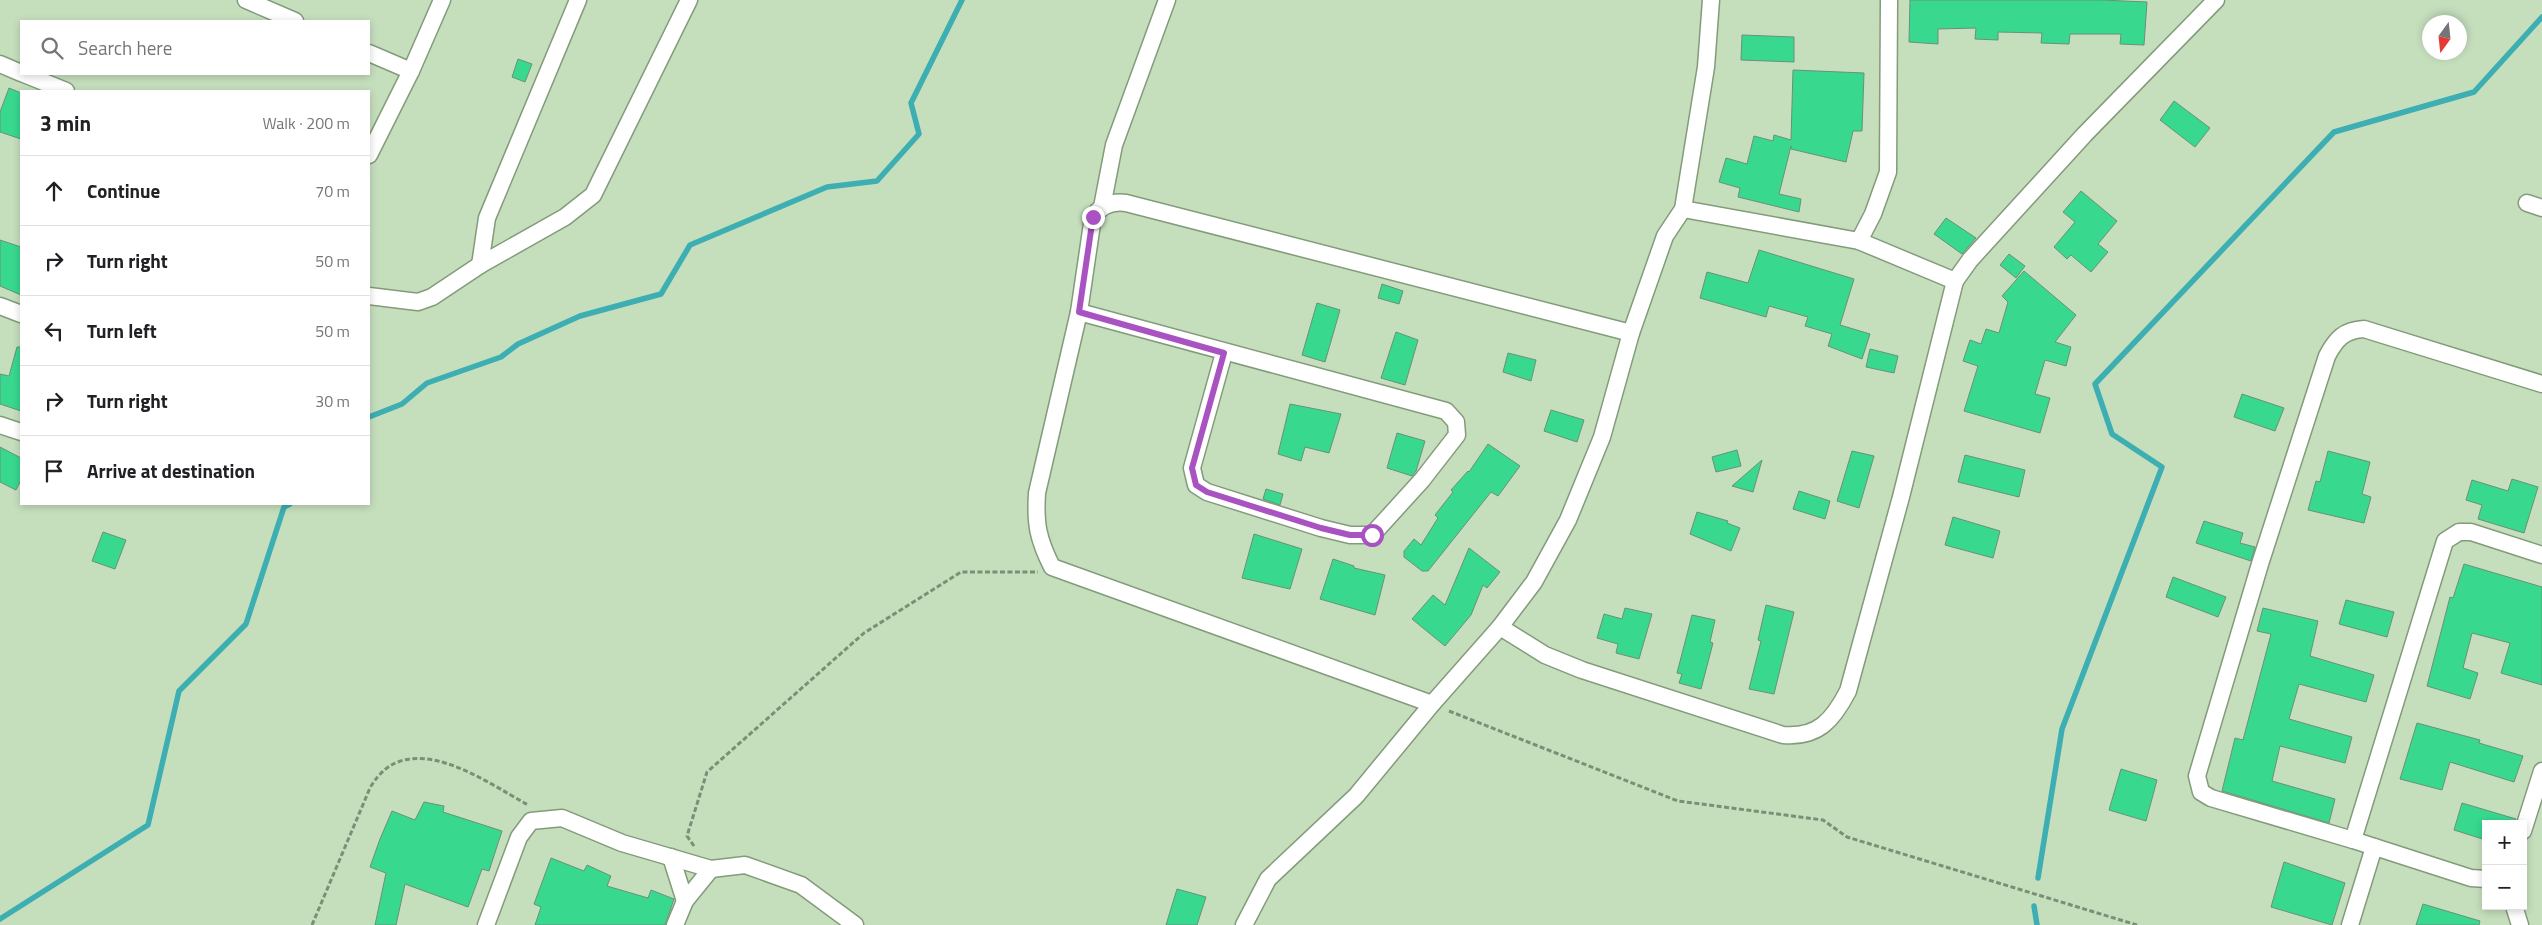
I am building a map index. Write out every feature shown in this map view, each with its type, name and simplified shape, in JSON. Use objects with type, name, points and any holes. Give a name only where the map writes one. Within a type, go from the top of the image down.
[{"type":"street","points":[[246,0],[293,20]]},
{"type":"street","points":[[370,153],[411,72],[442,0]]},
{"type":"street","points":[[480,265],[487,218],[578,0]]},
{"type":"street","points":[[370,296],[418,302],[432,297],[480,265],[550,226],[593,195],[688,0]]},
{"type":"street","points":[[1102,207],[1114,145],[1166,0]]},
{"type":"street","points":[[1244,925],[1268,879],[1356,796],[1432,704],[1500,627],[1534,582],[1568,520],[1602,436],[1631,333],[1665,236],[1683,209],[1706,67],[1710,0]]},
{"type":"street","points":[[1859,241],[1873,214],[1888,172],[1889,0]]},
{"type":"street","points":[[1500,627],[1545,654],[1582,670],[1783,735],[1808,734],[1821,728],[1840,707],[1848,691],[1904,487],[1955,281],[1970,260],[2085,134],[2216,0]]},
{"type":"street","points":[[370,53],[411,72]]},
{"type":"street","points":[[0,64],[20,72]]},
{"type":"street","points":[[28,75],[64,90]]},
{"type":"street","points":[[1432,704],[1052,567],[1041,546],[1035,521],[1037,493],[1079,312],[1093,217],[1102,207],[1111,203],[1126,203],[1631,333]]},
{"type":"street","points":[[1683,209],[1859,241],[1955,281]]},
{"type":"street","points":[[0,306],[20,314]]},
{"type":"street","points":[[1079,312],[1224,353],[1446,411],[1456,422],[1457,435],[1422,480],[1372,535],[1350,535],[1321,528],[1207,492],[1196,485],[1192,468],[1224,353]]},
{"type":"street","points":[[2482,879],[2471,878],[2212,798],[2201,792],[2197,776],[2258,573],[2327,356],[2335,340],[2349,330],[2364,329],[2542,384]]},
{"type":"street","points":[[0,425],[20,432]]},
{"type":"street","points":[[2353,840],[2445,541],[2459,532],[2471,532],[2542,555]]},
{"type":"street","points":[[2527,820],[2542,772]]},
{"type":"street","points":[[486,925],[519,837],[531,821],[550,817],[562,818],[622,843],[711,869],[745,865],[801,885],[855,925]]},
{"type":"street","points":[[2350,925],[2374,847]]},
{"type":"street","points":[[671,857],[685,901]]},
{"type":"street","points":[[675,925],[685,901],[711,869]]},
{"type":"street","points":[[2515,910],[2520,925]]},
{"type":"path","points":[[711,869],[687,836],[706,772],[864,633],[961,572],[1035,573],[1052,567]]},
{"type":"path","points":[[1432,704],[1678,801],[1822,820],[1847,837],[2137,925]]},
{"type":"path","points":[[312,925],[370,788],[378,773],[398,760],[425,758],[458,766],[550,817]]},
{"type":"building","points":[[1910,0],[2102,0],[2147,2],[2144,45],[2120,44],[2121,34],[2070,34],[2069,44],[2041,43],[2042,33],[1998,32],[1998,40],[1975,39],[1976,28],[1938,29],[1938,44],[1909,42]]},
{"type":"building","points":[[1742,35],[1794,37],[1794,62],[1741,60]]},
{"type":"building","points":[[518,59],[532,64],[525,82],[512,77]]},
{"type":"building","points":[[1793,70],[1864,73],[1862,131],[1853,131],[1846,162],[1791,149],[1791,146],[1779,194],[1801,199],[1799,212],[1738,197],[1740,188],[1719,182],[1726,158],[1747,164],[1754,136],[1773,141],[1774,135],[1791,140]]},
{"type":"building","points":[[9,88],[20,93],[20,139],[0,132],[0,112]]},
{"type":"building","points":[[2174,101],[2210,128],[2195,147],[2160,120]]},
{"type":"building","points":[[2081,191],[2117,221],[2098,244],[2108,252],[2091,272],[2071,255],[2067,259],[2054,247],[2075,222],[2063,212]]},
{"type":"building","points":[[1946,218],[1976,238],[1962,254],[1934,234]]},
{"type":"building","points":[[0,240],[20,247],[20,295],[0,286]]},
{"type":"building","points":[[1759,250],[1854,279],[1840,325],[1870,334],[1862,359],[1828,346],[1832,334],[1805,326],[1808,317],[1769,306],[1766,317],[1700,298],[1707,272],[1748,283]]},
{"type":"building","points":[[2009,254],[2025,266],[2016,278],[2000,265]]},
{"type":"building","points":[[2024,271],[2076,315],[2055,342],[2071,347],[2066,366],[2045,360],[2035,394],[2050,398],[2040,433],[1964,411],[1978,366],[1963,361],[1970,340],[1981,344],[1986,329],[1999,333],[2008,302],[2002,296]]},
{"type":"building","points":[[1382,284],[1403,291],[1399,304],[1378,298]]},
{"type":"building","points":[[1317,303],[1340,310],[1325,362],[1302,355]]},
{"type":"building","points":[[1396,332],[1418,340],[1405,385],[1381,378]]},
{"type":"building","points":[[17,347],[20,347],[20,411],[0,404],[0,374],[9,376]]},
{"type":"building","points":[[1870,349],[1898,356],[1894,373],[1866,367]]},
{"type":"building","points":[[1508,353],[1536,360],[1531,381],[1503,372]]},
{"type":"building","points":[[2242,394],[2284,408],[2275,431],[2234,417]]},
{"type":"building","points":[[1290,404],[1341,414],[1329,453],[1305,447],[1301,461],[1278,454]]},
{"type":"building","points":[[1551,410],[1584,420],[1577,442],[1544,431]]},
{"type":"building","points":[[1397,433],[1425,441],[1416,471],[1412,476],[1387,468]]},
{"type":"building","points":[[1488,444],[1520,466],[1498,496],[1491,492],[1428,571],[1422,571],[1404,557],[1404,551],[1414,539],[1421,545],[1438,518],[1435,515],[1453,492],[1451,490],[1469,472]]},
{"type":"building","points":[[0,447],[20,457],[20,482],[16,490],[0,482]]},
{"type":"building","points":[[1737,450],[1741,466],[1716,472],[1712,457]]},
{"type":"building","points":[[1852,451],[1874,456],[1859,508],[1837,501]]},
{"type":"building","points":[[2328,451],[2370,462],[2362,494],[2371,497],[2364,523],[2308,510],[2316,481],[2320,482]]},
{"type":"building","points":[[1965,455],[2025,470],[2019,497],[1958,482]]},
{"type":"building","points":[[1762,460],[1753,492],[1732,486]]},
{"type":"building","points":[[2512,479],[2538,487],[2524,533],[2478,519],[2482,505],[2466,500],[2472,480],[2508,491]]},
{"type":"building","points":[[1266,489],[1283,494],[1280,505],[1263,499]]},
{"type":"building","points":[[1799,491],[1830,501],[1825,519],[1793,509]]},
{"type":"building","points":[[1697,512],[1728,521],[1727,523],[1740,528],[1731,551],[1690,534]]},
{"type":"building","points":[[1953,517],[2000,531],[1993,558],[1945,545]]},
{"type":"building","points":[[2204,521],[2243,533],[2240,543],[2255,547],[2251,561],[2196,543]]},
{"type":"building","points":[[103,532],[126,540],[115,569],[92,561]]},
{"type":"building","points":[[1254,534],[1302,549],[1290,589],[1242,578]]},
{"type":"building","points":[[1469,548],[1500,572],[1487,588],[1483,585],[1471,615],[1445,646],[1412,619],[1433,595],[1445,605]]},
{"type":"building","points":[[1333,559],[1354,566],[1354,568],[1385,575],[1375,615],[1320,599]]},
{"type":"building","points":[[2464,564],[2542,587],[2542,685],[2501,673],[2510,643],[2472,633],[2463,668],[2478,673],[2470,699],[2427,686],[2450,597],[2453,598]]},
{"type":"building","points":[[2173,577],[2226,597],[2218,617],[2166,597]]},
{"type":"building","points":[[2346,600],[2394,612],[2387,637],[2339,624]]},
{"type":"building","points":[[1766,605],[1794,612],[1774,694],[1749,689],[1761,641],[1758,640]]},
{"type":"building","points":[[1625,608],[1652,614],[1639,659],[1616,653],[1618,644],[1597,638],[1604,614],[1622,619]]},
{"type":"building","points":[[2263,608],[2318,621],[2310,656],[2374,675],[2366,702],[2299,684],[2289,719],[2352,737],[2345,763],[2280,746],[2272,781],[2335,799],[2329,823],[2222,791],[2235,738],[2243,740],[2271,634],[2257,631]]},
{"type":"building","points":[[1692,615],[1715,620],[1710,642],[1713,643],[1701,689],[1679,683],[1682,674],[1677,673]]},
{"type":"building","points":[[2417,723],[2480,740],[2479,743],[2523,756],[2514,782],[2450,762],[2442,790],[2400,779]]},
{"type":"building","points":[[2121,769],[2157,780],[2146,821],[2109,810]]},
{"type":"building","points":[[424,802],[444,806],[443,812],[502,831],[489,871],[482,869],[468,907],[405,884],[396,925],[375,925],[386,873],[370,867],[380,839],[392,811],[415,820]]},
{"type":"building","points":[[2462,803],[2516,819],[2482,820],[2482,839],[2454,830]]},
{"type":"building","points":[[551,858],[584,871],[587,865],[611,876],[607,886],[648,898],[651,890],[674,899],[665,925],[535,925],[541,907],[534,904]]},
{"type":"building","points":[[2284,862],[2345,883],[2332,925],[2271,907]]},
{"type":"building","points":[[1177,889],[1206,897],[1197,925],[1166,925]]},
{"type":"building","points":[[2423,904],[2480,921],[2479,925],[2416,925]]},
{"type":"waterway","points":[[370,417],[402,404],[427,383],[501,357],[518,344],[580,316],[661,294],[690,245],[827,187],[877,181],[919,134],[911,103],[962,0]]},
{"type":"waterway","points":[[2038,878],[2062,729],[2162,467],[2112,434],[2095,384],[2334,132],[2474,92],[2542,17]]},
{"type":"waterway","points":[[0,919],[148,825],[179,691],[246,624],[284,507],[288,505]]},
{"type":"waterway","points":[[2034,906],[2037,925]]},
{"type":"route","points":[[1093,217],[1079,312],[1224,353],[1192,468],[1196,485],[1207,492],[1321,528],[1350,535],[1372,535]]}]
